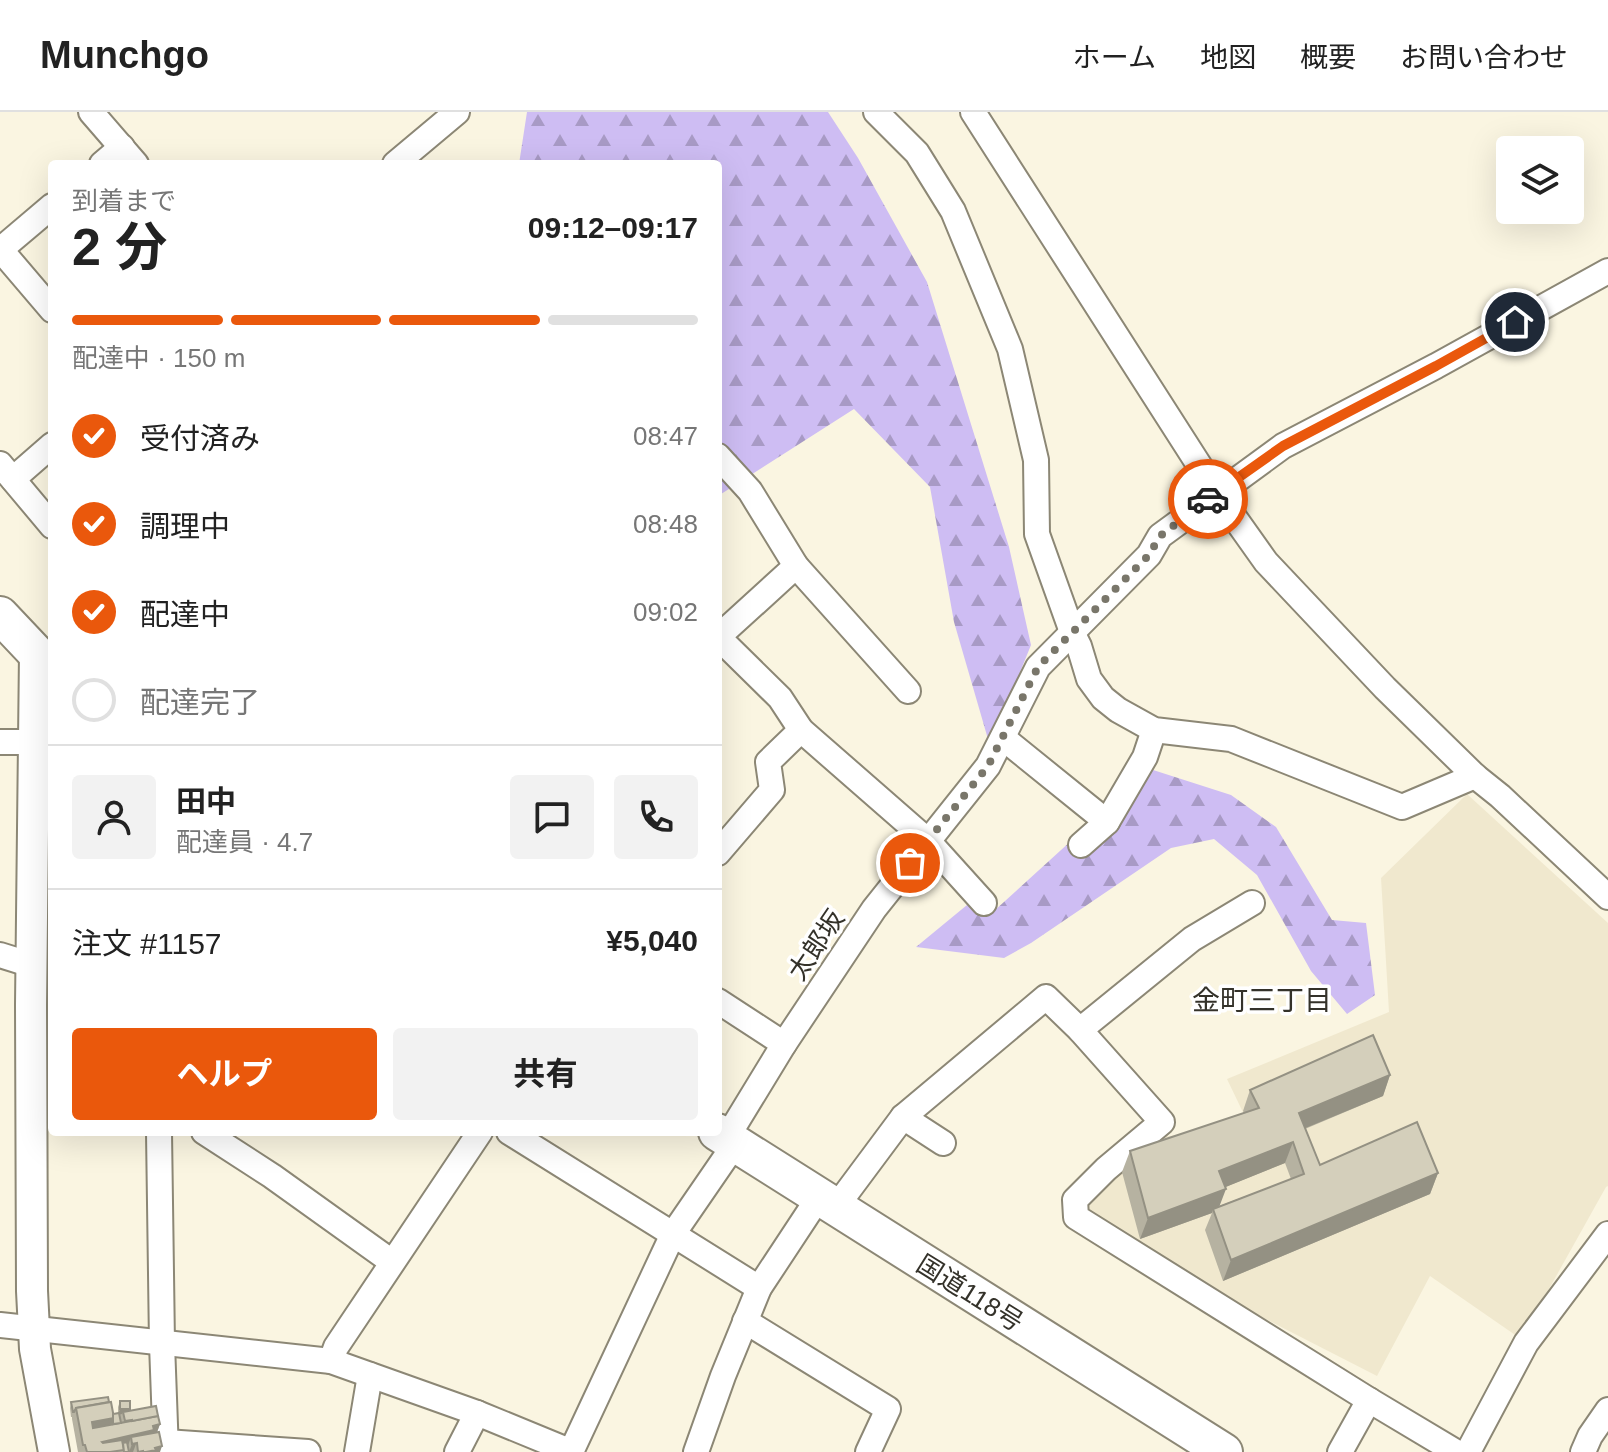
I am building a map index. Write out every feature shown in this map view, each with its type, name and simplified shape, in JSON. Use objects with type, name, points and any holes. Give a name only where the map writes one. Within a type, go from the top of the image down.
[{"type":"highway","points":[[0,615],[44,661]]},
{"type":"highway","name":"国道118号","points":[[724,1136],[1224,1452]]},
{"type":"main road","points":[[44,661],[34,742],[43,806],[42,926],[32,965],[42,1083],[33,1329],[54,1452]]},
{"type":"street","points":[[91,112],[129,156]]},
{"type":"street","points":[[400,160],[457,112]]},
{"type":"street","points":[[876,112],[917,153],[953,211],[1010,349],[1036,460],[1037,534],[1089,679],[1103,698],[1154,730],[1231,739],[1402,807],[1475,776]]},
{"type":"street","points":[[973,112],[1217,493],[1266,562],[1385,688],[1475,776],[1608,897]]},
{"type":"street","points":[[48,209],[0,249],[48,305]]},
{"type":"street","name":"太郎坂","points":[[571,1452],[673,1234],[728,1154],[724,1136],[734,1126],[784,1044],[874,909],[988,766],[1038,667],[1149,555],[1160,536],[1283,446],[1608,271]]},
{"type":"street","points":[[48,447],[6,472],[48,521]]},
{"type":"street","points":[[722,460],[750,491],[796,566],[908,691]]},
{"type":"street","points":[[722,633],[796,566]]},
{"type":"street","points":[[722,641],[780,698],[801,730],[928,841],[984,903]]},
{"type":"street","points":[[722,848],[772,790],[768,762],[801,730]]},
{"type":"street","points":[[1081,845],[1107,822],[1145,757],[1154,730]]},
{"type":"street","points":[[1003,738],[1107,822]]},
{"type":"street","points":[[0,742],[34,742]]},
{"type":"street","points":[[1080,1030],[1192,939],[1252,903]]},
{"type":"street","points":[[0,955],[32,965]]},
{"type":"street","points":[[696,1452],[759,1288],[827,1202],[903,1117],[1046,997],[1080,1030],[1162,1122],[1075,1200],[1076,1217],[1456,1452]]},
{"type":"street","points":[[722,1004],[784,1044]]},
{"type":"street","points":[[903,1117],[943,1143]]},
{"type":"street","points":[[159,1136],[166,1447],[308,1452]]},
{"type":"street","points":[[210,1136],[392,1262]]},
{"type":"street","points":[[331,1361],[336,1347],[477,1136]]},
{"type":"street","points":[[515,1136],[759,1288]]},
{"type":"street","points":[[1468,1452],[1526,1343],[1608,1234]]},
{"type":"street","points":[[745,1321],[888,1409],[868,1452]]},
{"type":"street","points":[[0,1325],[331,1361],[477,1413],[571,1452]]},
{"type":"street","points":[[357,1452],[370,1375]]},
{"type":"street","points":[[1340,1452],[1369,1400]]},
{"type":"street","points":[[1583,1452],[1608,1410]]},
{"type":"street","points":[[457,1452],[477,1413]]},
{"type":"shaded area","points":[[1467,794],[1608,923],[1608,1186],[1521,1339],[1430,1276],[1377,1376],[1119,1244],[1081,1200],[1106,1169],[1122,1172],[1157,1137],[1251,1129],[1227,1079],[1389,1012],[1381,878]]},
{"type":"green space","points":[[527,112],[828,112],[858,158],[927,282],[1009,547],[1031,645],[990,746],[954,622],[930,487],[854,409],[722,493],[722,160],[520,160]]},
{"type":"green space","points":[[1150,769],[1231,795],[1276,827],[1332,920],[1366,923],[1375,995],[1347,1014],[1311,971],[1257,875],[1214,839],[1171,848],[1004,958],[916,947],[967,905],[994,911]]},
{"type":"building","points":[[1373,1035],[1390,1075],[1299,1113],[1320,1165],[1417,1122],[1438,1173],[1231,1260],[1213,1209],[1304,1174],[1293,1142],[1219,1171],[1226,1189],[1148,1218],[1130,1151],[1259,1108],[1250,1090]]},
{"type":"building","points":[[108,1397],[109,1402],[76,1408],[73,1412],[71,1402]]},
{"type":"building","points":[[120,1401],[130,1401],[130,1409],[120,1409]]},
{"type":"building","points":[[111,1402],[114,1418],[92,1422],[93,1428],[158,1416],[160,1424],[153,1426],[154,1430],[102,1442],[122,1440],[124,1450],[87,1452],[76,1408]]},
{"type":"building","points":[[156,1406],[158,1416],[125,1421],[123,1412]]},
{"type":"building","points":[[119,1413],[121,1423],[113,1424],[113,1414]]},
{"type":"building","points":[[159,1432],[162,1446],[156,1450],[138,1452],[137,1443],[132,1444],[131,1437]]},
{"type":"building","points":[[127,1442],[129,1452],[124,1452],[123,1443]]},
{"type":"way so far","points":[[910,863],[988,766],[1038,667],[1149,555],[1160,536],[1208,499]]},
{"type":"district","name":"金町三丁目","points":[[1262,1000]]},
{"type":"route","points":[[1208,499],[1283,446],[1515,322]]}]
